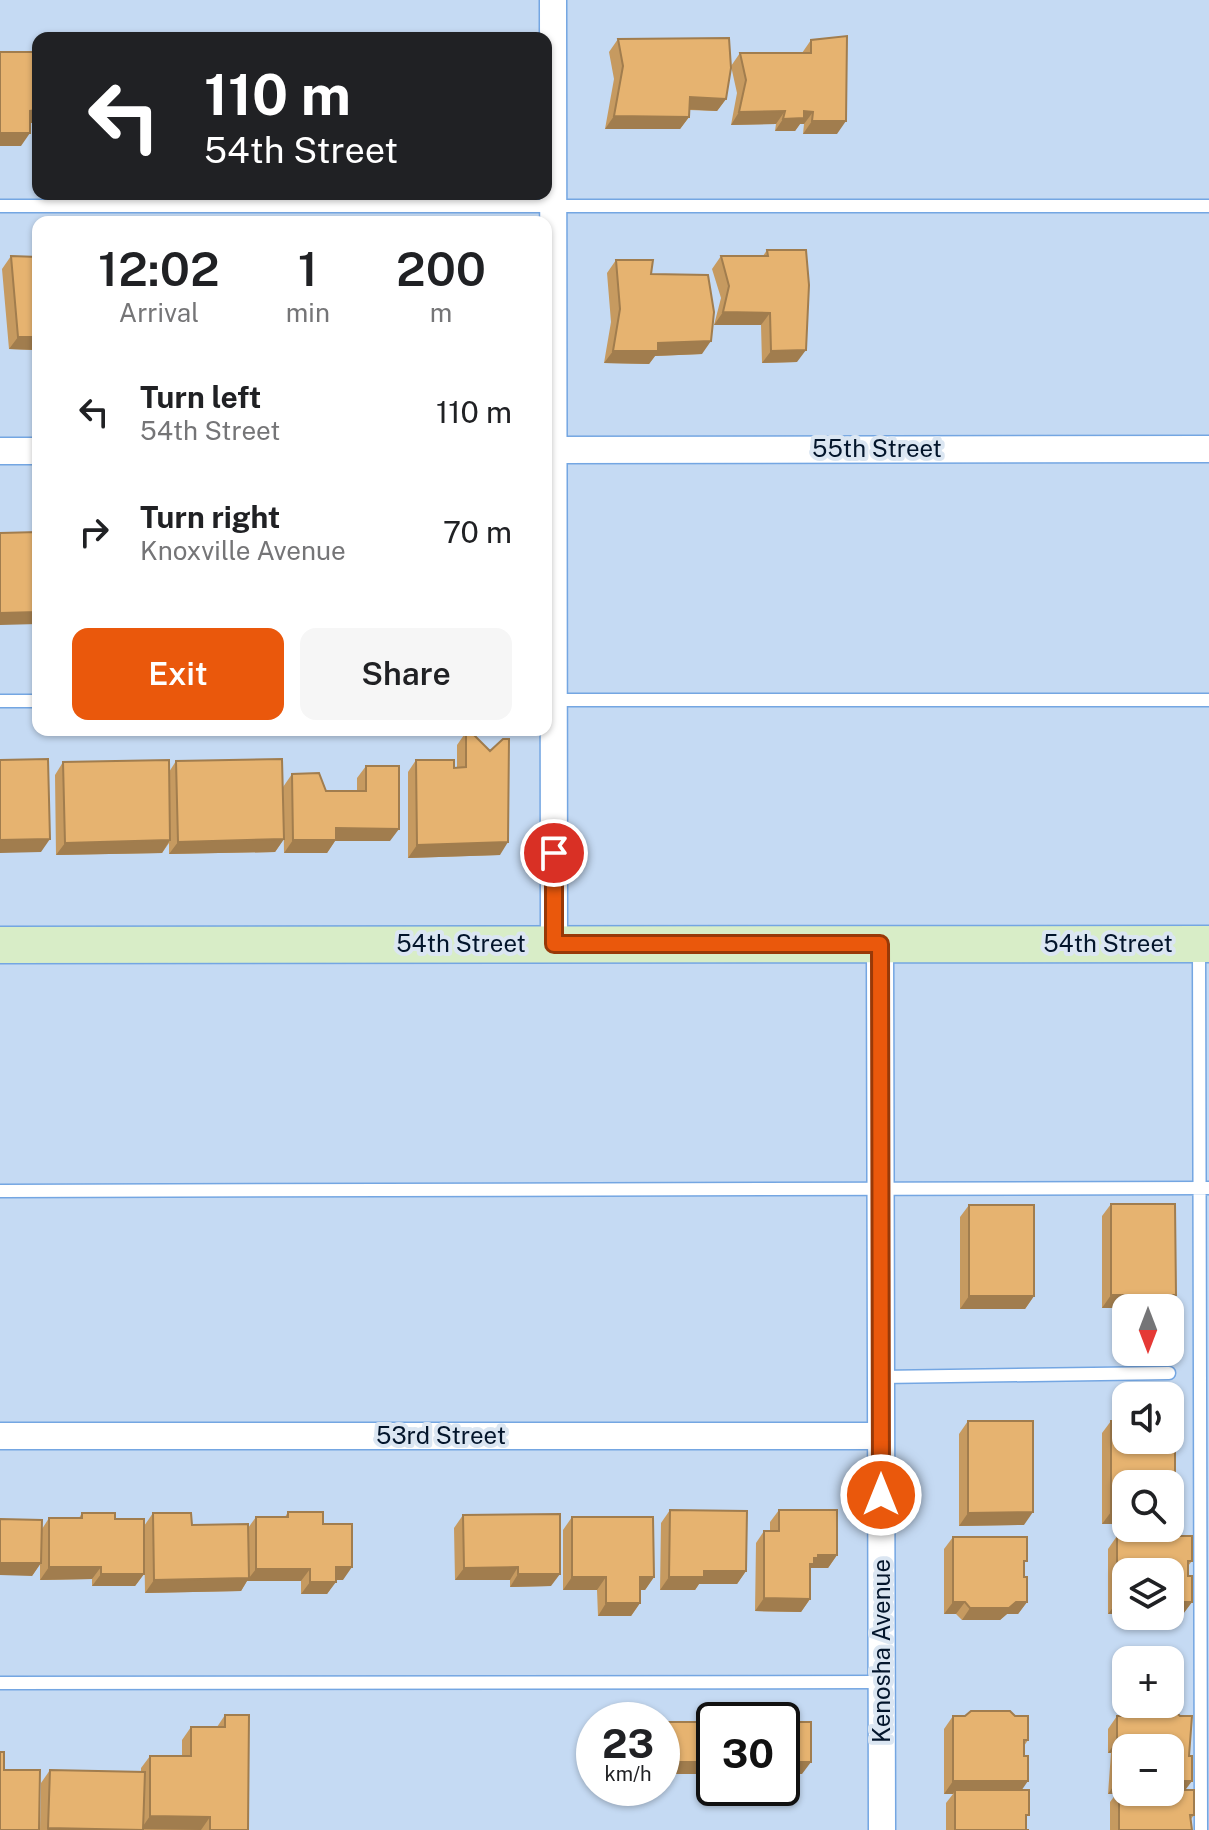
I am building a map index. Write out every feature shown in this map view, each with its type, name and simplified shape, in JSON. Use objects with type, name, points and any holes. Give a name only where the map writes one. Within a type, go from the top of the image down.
[{"type":"street","points":[[552,287],[553,0]]},
{"type":"street","name":"55th Street","points":[[552,450],[1209,449]]},
{"type":"street","points":[[0,451],[32,451]]},
{"type":"street","points":[[551,736],[554,944]]},
{"type":"street","name":"Kenosha Avenue","points":[[880,944],[882,1830]]},
{"type":"street","name":"54th Street","points":[[0,945],[1204,944]]},
{"type":"street","name":"53rd Street","points":[[0,1436],[881,1436]]},
{"type":"lane","points":[[0,206],[1209,206]]},
{"type":"lane","points":[[552,700],[1209,700]]},
{"type":"lane","points":[[0,701],[32,701]]},
{"type":"lane","points":[[1201,1830],[1205,1699],[1204,944]]},
{"type":"lane","points":[[0,1191],[1204,1188]]},
{"type":"lane","points":[[881,1377],[1169,1373]]},
{"type":"lane","points":[[0,1683],[882,1682]]},
{"type":"building","points":[[847,36],[846,121],[812,121],[813,112],[804,111],[804,118],[783,119],[785,111],[739,112],[746,80],[740,53],[811,53],[811,40]]},
{"type":"building","points":[[729,38],[731,68],[726,99],[690,97],[689,117],[614,116],[623,66],[618,39]]},
{"type":"building","points":[[0,52],[32,52],[30,133],[0,133]]},
{"type":"building","points":[[767,250],[806,250],[809,285],[806,350],[771,351],[770,313],[723,312],[729,286],[721,256],[768,256]]},
{"type":"building","points":[[11,256],[32,257],[32,337],[18,337]]},
{"type":"building","points":[[616,260],[653,260],[651,274],[708,275],[714,312],[711,341],[658,343],[658,351],[613,351],[620,309]]},
{"type":"building","points":[[32,532],[32,612],[0,613],[0,533]]},
{"type":"building","points":[[466,736],[475,736],[490,751],[503,739],[509,739],[508,842],[417,845],[416,760],[454,760],[454,768],[466,767]]},
{"type":"building","points":[[48,759],[50,839],[0,840],[0,760]]},
{"type":"building","points":[[282,759],[284,839],[178,842],[176,761]]},
{"type":"building","points":[[169,760],[170,840],[65,843],[63,762]]},
{"type":"building","points":[[366,766],[399,766],[399,829],[336,828],[336,840],[293,840],[292,774],[319,773],[326,791],[366,791]]},
{"type":"building","points":[[1111,1204],[1175,1204],[1176,1294],[1111,1295]]},
{"type":"building","points":[[969,1205],[1034,1205],[1034,1296],[969,1296]]},
{"type":"building","points":[[968,1421],[1033,1421],[1033,1512],[968,1513]]},
{"type":"building","points":[[1112,1421],[1112,1454],[1175,1454],[1175,1470],[1112,1470],[1111,1512]]},
{"type":"building","points":[[670,1510],[747,1511],[746,1571],[704,1571],[704,1577],[669,1577]]},
{"type":"building","points":[[779,1510],[837,1510],[837,1555],[818,1555],[814,1558],[814,1564],[810,1564],[810,1599],[764,1598],[764,1531],[779,1531]]},
{"type":"building","points":[[288,1512],[323,1512],[323,1524],[352,1524],[352,1567],[336,1567],[336,1582],[310,1582],[310,1569],[256,1569],[256,1517],[288,1517]]},
{"type":"building","points":[[82,1513],[115,1513],[115,1519],[144,1519],[144,1574],[101,1574],[101,1567],[49,1567],[49,1518],[82,1518]]},
{"type":"building","points":[[153,1513],[191,1513],[192,1525],[248,1524],[249,1578],[154,1580]]},
{"type":"building","points":[[560,1514],[560,1574],[518,1574],[518,1567],[464,1568],[463,1515]]},
{"type":"building","points":[[572,1517],[653,1517],[654,1577],[640,1577],[640,1603],[606,1603],[606,1577],[572,1577]]},
{"type":"building","points":[[0,1519],[42,1520],[41,1563],[0,1563]]},
{"type":"building","points":[[1184,1536],[1192,1536],[1192,1561],[1188,1561],[1188,1576],[1192,1576],[1192,1602],[1184,1602],[1184,1558],[1117,1558],[1117,1542],[1184,1542]]},
{"type":"building","points":[[953,1537],[1027,1537],[1024,1577],[1027,1577],[1027,1602],[1016,1602],[1009,1608],[970,1608],[965,1602],[953,1602]]},
{"type":"building","points":[[971,1711],[1010,1711],[1015,1716],[1028,1716],[1024,1756],[1028,1756],[1028,1781],[953,1781],[953,1716],[965,1716]]},
{"type":"building","points":[[225,1715],[249,1715],[248,1830],[210,1830],[210,1817],[150,1816],[150,1756],[191,1756],[191,1727],[225,1727]]},
{"type":"building","points":[[1192,1716],[1189,1756],[1192,1756],[1192,1781],[1184,1781],[1184,1734],[1117,1734],[1117,1718]]},
{"type":"building","points":[[680,1722],[696,1722],[696,1762],[680,1762]]},
{"type":"building","points":[[800,1722],[811,1722],[811,1762],[800,1762]]},
{"type":"building","points":[[0,1752],[4,1752],[4,1770],[40,1770],[39,1830],[0,1830]]},
{"type":"building","points":[[50,1770],[145,1772],[143,1830],[48,1828]]},
{"type":"building","points":[[955,1790],[1029,1790],[1026,1830],[955,1830]]},
{"type":"building","points":[[1184,1790],[1194,1790],[1194,1815],[1190,1815],[1192,1830],[1119,1830],[1119,1806],[1184,1806]]},
{"type":"route","points":[[554,853],[554,944],[880,944],[881,1495]]}]
